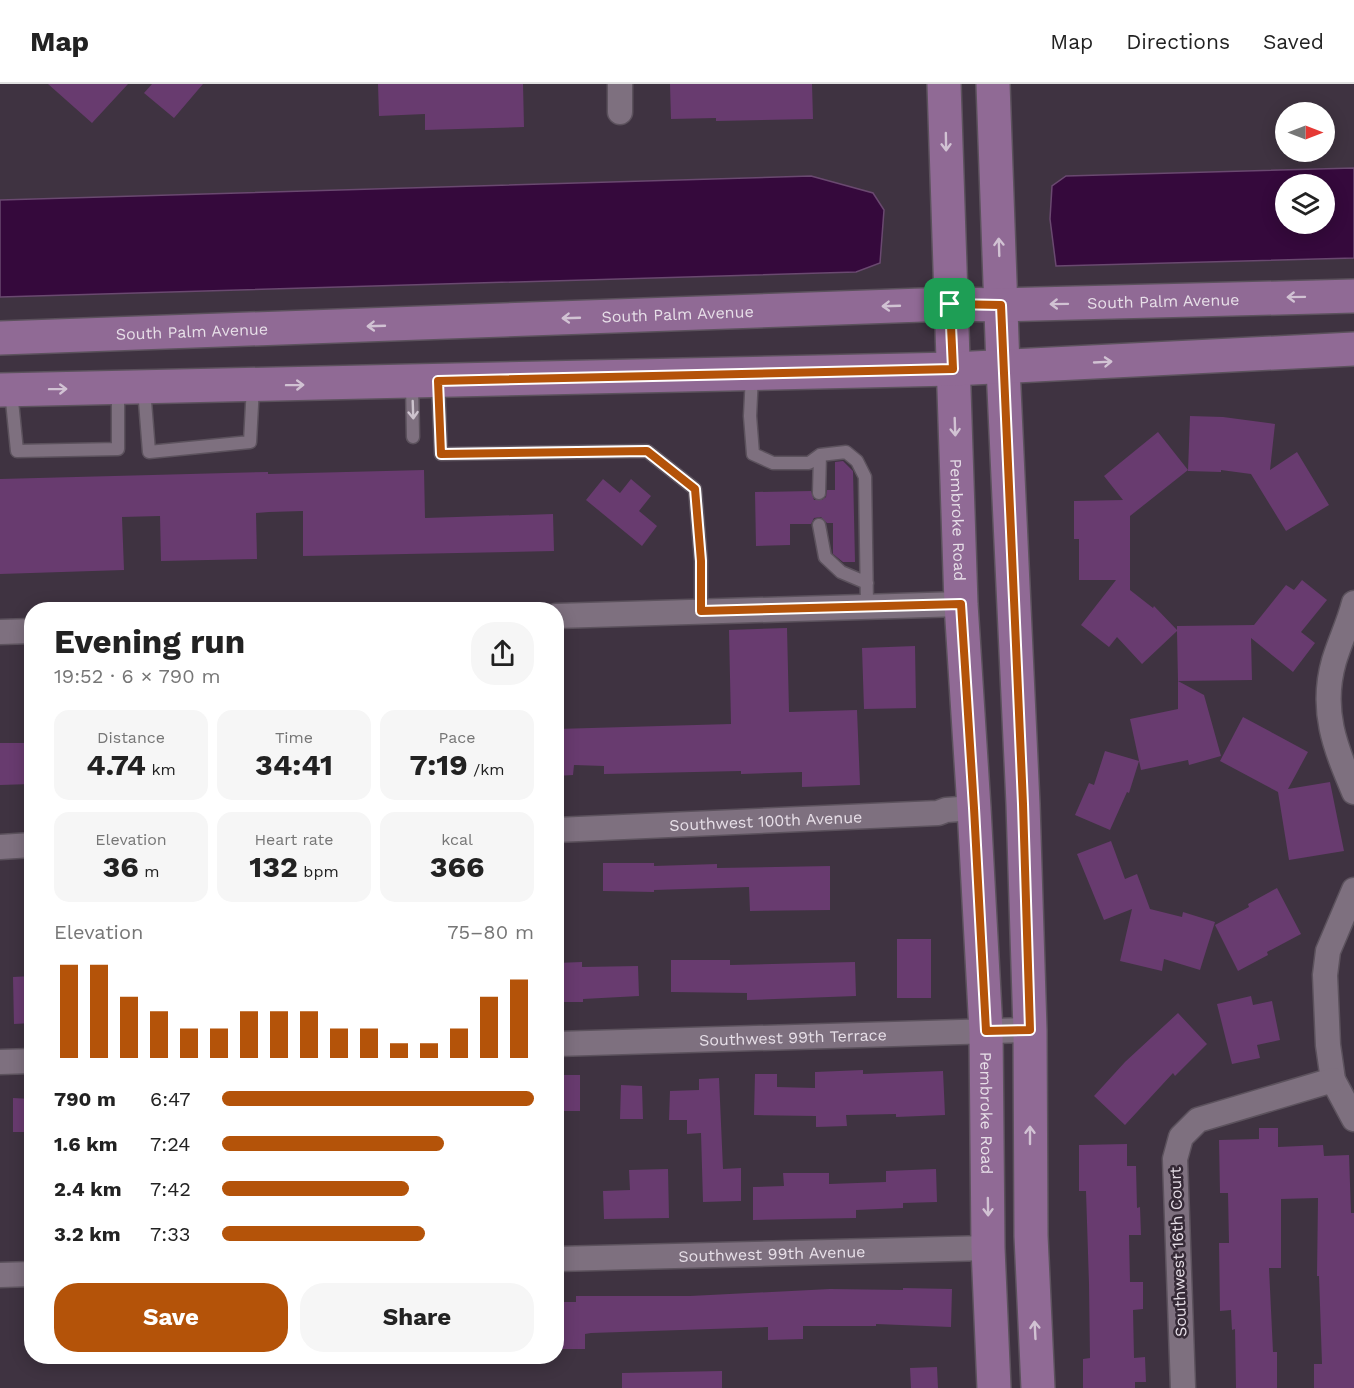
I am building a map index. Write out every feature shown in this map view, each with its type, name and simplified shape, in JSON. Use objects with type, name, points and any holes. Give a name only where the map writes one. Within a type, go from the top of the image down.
[{"type":"main road","name":"Pembroke Road","points":[[944,84],[961,604],[986,1031],[988,1248],[994,1388]]},
{"type":"main road","points":[[993,84],[1023,804],[1030,1030],[1031,1236],[1038,1388]]},
{"type":"main road","name":"South Palm Avenue","points":[[0,339],[950,304],[1001,305],[1354,296]]},
{"type":"main road","points":[[5,390],[953,369],[1354,349]]},
{"type":"street","points":[[620,84],[620,112]]},
{"type":"street","points":[[564,616],[701,611],[867,594],[961,604]]},
{"type":"street","points":[[1354,603],[1334,662],[1329,685],[1328,707],[1338,754],[1354,792]]},
{"type":"street","points":[[0,632],[24,631]]},
{"type":"street","name":"Southwest 100th Avenue","points":[[564,830],[938,813],[946,810],[974,808]]},
{"type":"street","points":[[0,847],[24,846]]},
{"type":"street","points":[[1354,890],[1325,962],[1325,1009],[1333,1080],[1354,1119]]},
{"type":"street","name":"Southwest 99th Terrace","points":[[564,1044],[1030,1030]]},
{"type":"street","points":[[0,1062],[24,1061]]},
{"type":"street","name":"Southwest 16th Court","points":[[1183,1388],[1175,1159],[1181,1137],[1198,1120],[1333,1080]]},
{"type":"street","name":"Southwest 99th Avenue","points":[[564,1260],[988,1248]]},
{"type":"street","points":[[0,1275],[24,1274]]},
{"type":"lane","points":[[752,373],[750,416],[753,454],[773,463],[809,463],[820,455],[846,452],[857,461],[865,477],[860,484],[860,508],[867,594]]},
{"type":"lane","points":[[425,382],[440,436],[441,454],[647,451],[695,489],[701,561],[701,611]]},
{"type":"lane","points":[[413,437],[425,382]]},
{"type":"lane","points":[[131,388],[149,452],[250,442],[253,386]]},
{"type":"lane","points":[[5,390],[17,451],[118,449],[131,388]]},
{"type":"lane","points":[[820,455],[819,489],[832,485]]},
{"type":"lane","points":[[819,525],[825,557],[867,594]]},
{"type":"lane","points":[[821,539],[835,539]]},
{"type":"shaded area","points":[[1354,168],[1354,258],[1056,266],[1050,219],[1052,186],[1066,176]]},
{"type":"shaded area","points":[[811,176],[873,193],[884,210],[880,263],[856,272],[0,297],[0,200]]},
{"type":"building","points":[[48,84],[128,84],[92,123]]},
{"type":"building","points":[[152,84],[203,84],[174,118],[144,93]]},
{"type":"building","points":[[378,84],[523,84],[524,127],[425,130],[425,114],[379,116]]},
{"type":"building","points":[[670,84],[812,84],[813,119],[716,121],[716,118],[671,119]]},
{"type":"building","points":[[1190,416],[1223,417],[1275,424],[1270,470],[1297,452],[1329,505],[1286,531],[1251,474],[1221,470],[1221,472],[1188,471]]},
{"type":"building","points":[[1158,432],[1188,470],[1130,516],[1130,590],[1153,608],[1154,606],[1177,630],[1177,626],[1254,625],[1286,585],[1294,590],[1302,580],[1327,600],[1301,632],[1315,643],[1293,672],[1251,638],[1252,680],[1178,681],[1177,631],[1142,664],[1117,637],[1109,647],[1081,625],[1116,580],[1079,580],[1079,539],[1074,539],[1074,501],[1123,500],[1104,476]]},
{"type":"building","points":[[843,461],[853,471],[855,562],[843,562],[833,554],[833,523],[827,523],[821,517],[814,518],[811,524],[790,524],[790,545],[756,546],[755,492],[811,491],[814,500],[822,500],[826,497],[827,490],[835,490],[835,462]]},
{"type":"building","points":[[424,470],[425,518],[553,514],[554,551],[303,556],[303,511],[256,513],[257,559],[161,561],[160,516],[122,517],[124,570],[0,574],[0,479]]},
{"type":"building","points":[[603,479],[620,493],[631,479],[651,496],[639,511],[657,526],[642,546],[586,500]]},
{"type":"building","points":[[787,628],[789,712],[857,710],[860,785],[802,787],[802,772],[604,774],[604,766],[574,765],[573,775],[564,776],[564,729],[731,724],[729,630]]},
{"type":"building","points":[[915,646],[916,708],[864,709],[862,648]]},
{"type":"building","points":[[1178,681],[1204,695],[1221,756],[1189,765],[1188,760],[1141,770],[1130,719],[1178,709]]},
{"type":"building","points":[[1243,717],[1308,752],[1288,789],[1330,782],[1344,851],[1289,860],[1278,792],[1220,761]]},
{"type":"building","points":[[0,743],[24,743],[24,784],[0,785]]},
{"type":"building","points":[[1105,751],[1139,761],[1129,793],[1127,792],[1110,830],[1075,815],[1089,783],[1094,785]]},
{"type":"building","points":[[1111,841],[1125,879],[1137,874],[1150,909],[1182,917],[1183,912],[1215,922],[1200,970],[1164,959],[1162,971],[1120,961],[1132,909],[1104,920],[1077,854]]},
{"type":"building","points":[[603,863],[654,863],[654,866],[717,864],[717,868],[830,866],[830,910],[750,911],[749,887],[654,890],[654,892],[603,891]]},
{"type":"building","points":[[1277,888],[1301,934],[1238,971],[1215,925],[1249,907],[1248,904]]},
{"type":"building","points":[[897,939],[931,939],[931,998],[897,998]]},
{"type":"building","points":[[671,960],[730,960],[730,965],[855,962],[856,996],[747,1000],[747,993],[671,992]]},
{"type":"building","points":[[582,962],[582,967],[638,966],[639,996],[564,1002],[564,963]]},
{"type":"building","points":[[24,976],[24,1023],[14,1024],[13,977]]},
{"type":"building","points":[[1251,996],[1253,1005],[1272,1001],[1280,1040],[1257,1045],[1260,1058],[1232,1064],[1217,1004]]},
{"type":"building","points":[[1178,1013],[1207,1044],[1175,1076],[1173,1073],[1125,1125],[1094,1096],[1125,1062]]},
{"type":"building","points":[[863,1070],[863,1074],[943,1071],[945,1115],[896,1117],[896,1114],[846,1115],[847,1126],[816,1127],[816,1116],[754,1115],[755,1074],[777,1074],[777,1087],[815,1088],[815,1072]]},
{"type":"building","points":[[564,1075],[580,1075],[580,1111],[564,1111]]},
{"type":"building","points":[[719,1078],[723,1169],[741,1168],[741,1201],[703,1202],[701,1133],[687,1134],[687,1120],[669,1120],[670,1091],[699,1090],[699,1079]]},
{"type":"building","points":[[621,1085],[642,1086],[643,1119],[620,1119]]},
{"type":"building","points":[[13,1098],[24,1099],[24,1132],[13,1132]]},
{"type":"building","points":[[1259,1128],[1278,1128],[1278,1147],[1323,1145],[1324,1156],[1349,1155],[1351,1213],[1354,1213],[1354,1388],[1314,1388],[1314,1364],[1322,1364],[1319,1276],[1317,1276],[1318,1198],[1281,1199],[1281,1268],[1269,1268],[1273,1352],[1277,1352],[1277,1388],[1236,1388],[1235,1329],[1232,1330],[1231,1310],[1220,1311],[1219,1243],[1229,1243],[1228,1193],[1220,1193],[1219,1140],[1259,1139]]},
{"type":"building","points":[[1127,1144],[1127,1166],[1136,1166],[1137,1208],[1140,1207],[1141,1235],[1129,1235],[1130,1282],[1143,1282],[1143,1309],[1133,1310],[1134,1358],[1145,1357],[1146,1382],[1135,1382],[1135,1388],[1083,1388],[1083,1359],[1090,1358],[1089,1284],[1086,1191],[1079,1191],[1079,1145]]},
{"type":"building","points":[[668,1169],[669,1218],[604,1219],[603,1191],[630,1190],[629,1170]]},
{"type":"building","points":[[936,1169],[937,1202],[903,1203],[903,1208],[856,1210],[856,1218],[753,1220],[753,1187],[784,1186],[783,1173],[829,1173],[829,1184],[886,1182],[886,1171]]},
{"type":"building","points":[[903,1288],[952,1289],[951,1327],[876,1324],[876,1326],[803,1326],[803,1339],[768,1340],[768,1327],[591,1333],[585,1334],[585,1349],[564,1349],[564,1302],[576,1302],[576,1296],[690,1296],[830,1289],[903,1290]]},
{"type":"building","points":[[937,1367],[938,1388],[911,1388],[910,1368]]},
{"type":"building","points":[[722,1371],[722,1388],[622,1388],[622,1373]]},
{"type":"route","points":[[950,304],[1001,305],[1012,596],[1023,804],[1030,1030],[986,1031],[961,604],[701,611],[701,561],[695,489],[647,451],[441,454],[438,381],[953,369],[950,304]]}]
